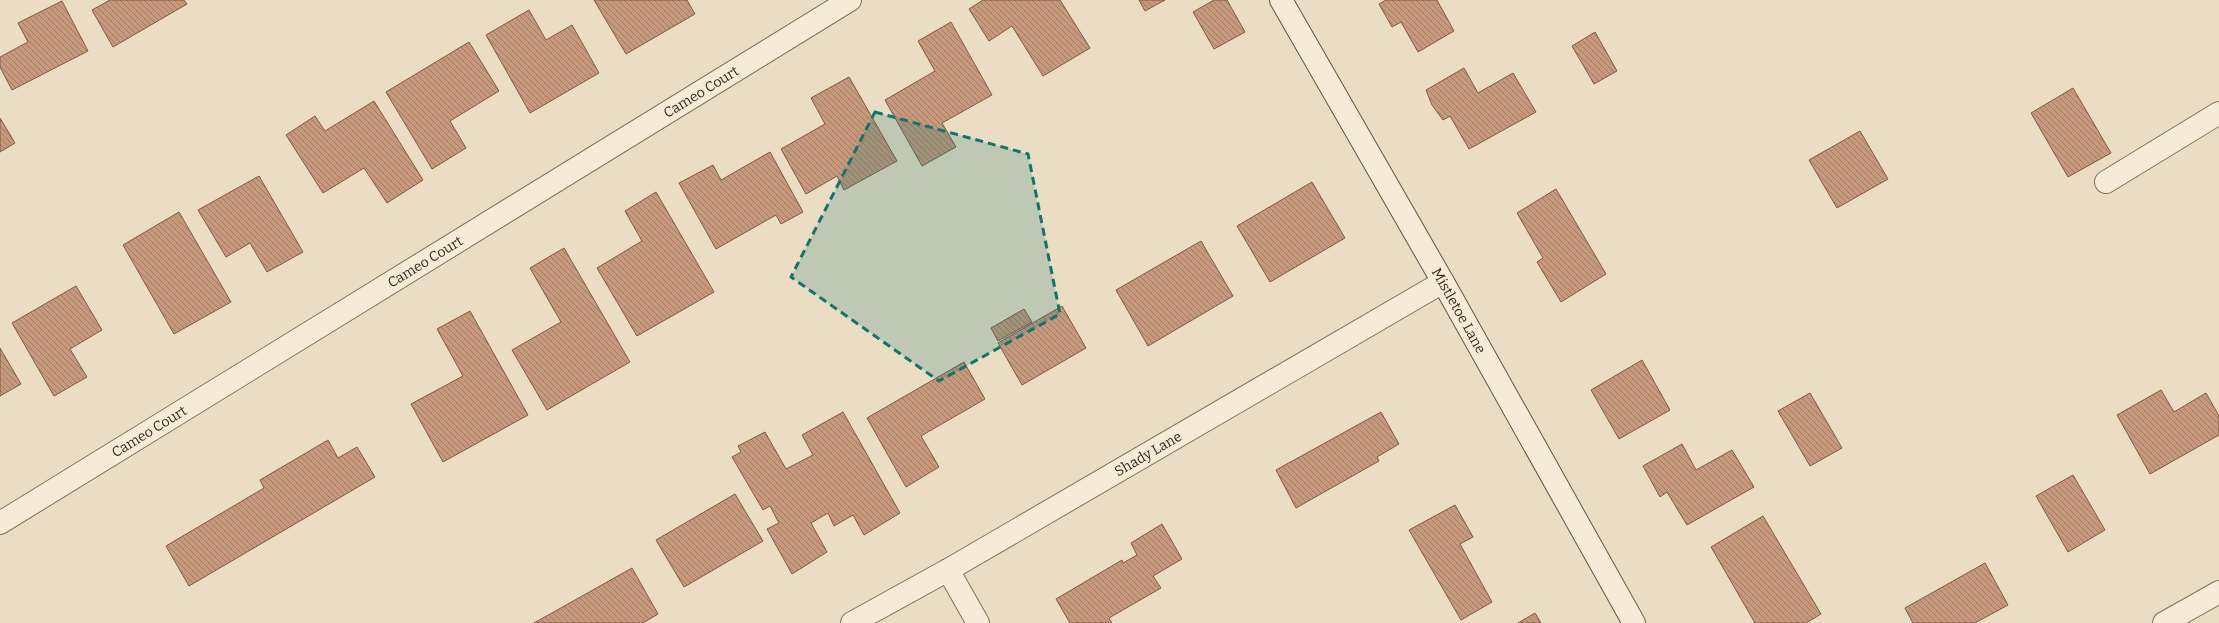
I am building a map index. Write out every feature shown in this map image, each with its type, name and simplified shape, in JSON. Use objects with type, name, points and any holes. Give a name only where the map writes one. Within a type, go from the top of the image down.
[{"type":"street","name":"Cameo Court","points":[[0,523],[850,0]]},
{"type":"street","name":"Mistletoe Lane","points":[[1281,0],[1443,282],[1634,623]]},
{"type":"street","points":[[2106,182],[2219,113]]},
{"type":"street","name":"Shady Lane","points":[[852,623],[948,570],[1443,282]]},
{"type":"street","points":[[948,570],[978,623]]},
{"type":"street","points":[[2164,623],[2219,592]]},
{"type":"highlighted area","points":[[875,112],[1028,154],[1060,314],[939,381],[791,277]]},
{"type":"building","points":[[110,0],[184,0],[187,4],[113,47],[92,10]]},
{"type":"building","points":[[594,0],[687,0],[695,14],[626,54]]},
{"type":"building","points":[[983,0],[1060,0],[1090,48],[1043,76],[1012,26],[989,41],[969,9]]},
{"type":"building","points":[[1139,0],[1165,0],[1145,11]]},
{"type":"building","points":[[1214,0],[1227,0],[1245,32],[1214,49],[1193,12]]},
{"type":"building","points":[[1386,0],[1437,0],[1454,31],[1418,52],[1401,22],[1392,27],[1379,4]]},
{"type":"building","points":[[62,1],[88,51],[12,90],[0,67],[0,57],[28,42],[18,23]]},
{"type":"building","points":[[529,10],[546,40],[572,25],[599,73],[530,113],[486,35]]},
{"type":"building","points":[[951,22],[992,95],[942,123],[956,147],[922,166],[885,100],[935,71],[918,41]]},
{"type":"building","points":[[1595,32],[1617,71],[1594,84],[1572,46]]},
{"type":"building","points":[[469,42],[499,91],[450,121],[466,148],[432,169],[386,92]]},
{"type":"building","points":[[1464,68],[1478,93],[1513,73],[1536,112],[1469,149],[1450,116],[1443,120],[1432,105],[1426,90]]},
{"type":"building","points":[[849,77],[897,161],[844,190],[837,176],[806,194],[781,149],[825,124],[811,98]]},
{"type":"building","points":[[2073,88],[2111,153],[2068,177],[2031,113]]},
{"type":"building","points":[[374,101],[423,180],[387,203],[364,168],[323,193],[286,135],[315,116],[325,131]]},
{"type":"building","points":[[0,118],[15,143],[0,152]]},
{"type":"building","points":[[1860,131],[1888,179],[1837,208],[1809,160]]},
{"type":"building","points":[[770,152],[803,212],[781,224],[776,215],[716,249],[679,183],[713,165],[721,180]]},
{"type":"building","points":[[259,176],[303,252],[267,272],[250,243],[226,257],[198,210]]},
{"type":"building","points":[[1312,182],[1345,238],[1270,282],[1237,226]]},
{"type":"building","points":[[1556,189],[1606,274],[1561,302],[1537,262],[1543,258],[1517,213]]},
{"type":"building","points":[[656,192],[714,292],[637,336],[597,268],[642,241],[625,211]]},
{"type":"building","points":[[179,212],[231,302],[174,334],[123,245]]},
{"type":"building","points":[[1201,241],[1233,296],[1148,346],[1116,290]]},
{"type":"building","points":[[564,248],[630,362],[547,410],[512,350],[561,322],[530,268]]},
{"type":"building","points":[[76,286],[102,330],[70,349],[87,377],[54,396],[12,323]]},
{"type":"building","points":[[1062,306],[1086,348],[1022,385],[998,343]]},
{"type":"building","points":[[1024,309],[1032,322],[998,341],[991,328]]},
{"type":"building","points":[[470,311],[528,415],[443,462],[411,404],[463,376],[437,329]]},
{"type":"building","points":[[0,348],[21,384],[0,396]]},
{"type":"building","points":[[1642,360],[1670,410],[1619,439],[1591,390]]},
{"type":"building","points":[[964,362],[985,399],[921,436],[939,467],[906,487],[867,418]]},
{"type":"building","points":[[2161,390],[2174,412],[2206,393],[2219,416],[2219,435],[2150,474],[2117,415]]},
{"type":"building","points":[[1810,393],[1842,448],[1810,466],[1778,411]]},
{"type":"building","points":[[843,412],[900,513],[864,535],[853,515],[834,526],[828,513],[811,523],[827,552],[792,574],[767,529],[779,523],[770,506],[763,510],[732,457],[741,452],[738,446],[765,432],[786,469],[813,455],[802,435]]},
{"type":"building","points":[[1381,412],[1399,444],[1377,457],[1379,461],[1296,508],[1276,470]]},
{"type":"building","points":[[328,440],[338,458],[357,447],[375,477],[189,586],[166,546],[264,488],[260,480]]},
{"type":"building","points":[[1682,444],[1696,470],[1732,450],[1754,487],[1687,525],[1667,492],[1660,497],[1643,466]]},
{"type":"building","points":[[2073,475],[2105,530],[2068,552],[2036,496]]},
{"type":"building","points":[[735,494],[763,541],[684,587],[656,540]]},
{"type":"building","points":[[1455,505],[1473,537],[1460,544],[1492,602],[1461,620],[1409,530]]},
{"type":"building","points":[[1763,516],[1821,614],[1806,623],[1755,623],[1711,547]]},
{"type":"building","points":[[1162,524],[1182,559],[1153,576],[1161,588],[1109,618],[1112,623],[1070,623],[1056,599],[1122,560],[1123,563],[1137,555],[1131,543]]},
{"type":"building","points":[[1985,563],[2008,605],[1975,623],[1913,623],[1905,608]]},
{"type":"building","points":[[632,568],[658,614],[643,623],[534,623]]},
{"type":"building","points":[[1535,613],[1541,623],[1518,623]]}]
